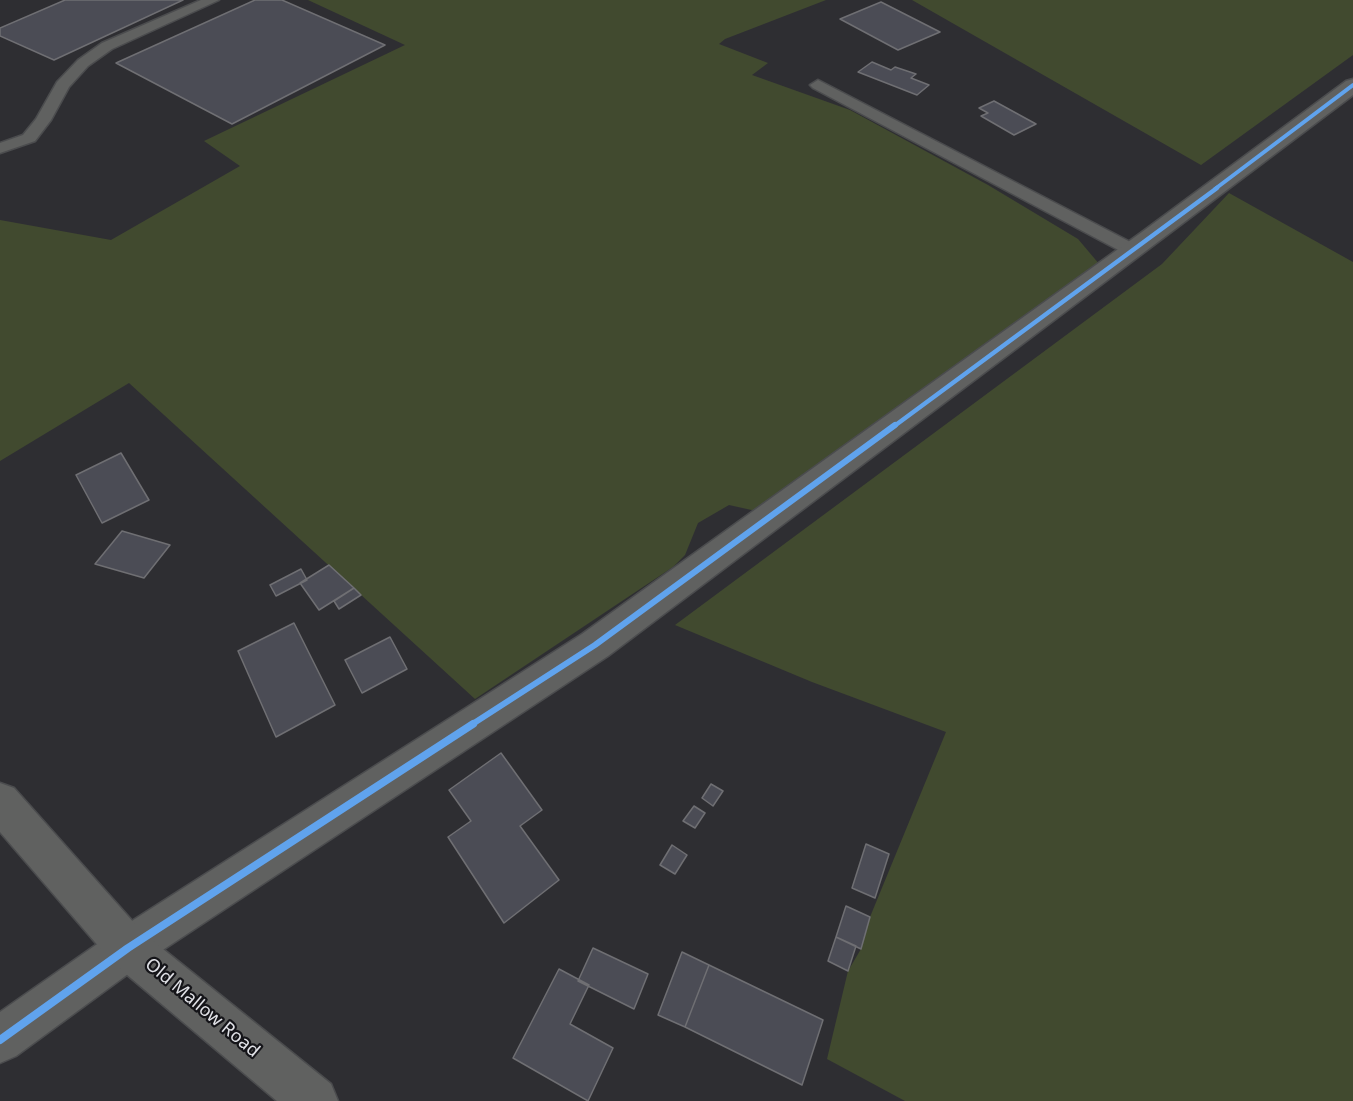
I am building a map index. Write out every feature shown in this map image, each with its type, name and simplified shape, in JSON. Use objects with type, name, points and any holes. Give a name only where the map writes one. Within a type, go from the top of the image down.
[{"type":"street","points":[[0,1040],[129,948],[596,645],[1353,85]]},
{"type":"street","name":"Old Mallow Road","points":[[0,802],[129,948],[314,1101]]},
{"type":"lane","points":[[0,148],[29,138],[43,120],[62,85],[83,63],[107,46],[212,0]]},
{"type":"lane","points":[[818,85],[1132,250]]},
{"type":"green space","points":[[308,0],[826,0],[725,39],[719,44],[768,63],[752,75],[850,110],[988,185],[1078,239],[1100,265],[756,511],[729,505],[698,523],[685,555],[673,567],[475,699],[129,383],[0,461],[0,220],[111,240],[240,166],[204,141],[405,45]]},
{"type":"green space","points":[[912,0],[1353,0],[1353,55],[1201,165]]},
{"type":"green space","points":[[1229,193],[1353,262],[1353,1101],[905,1101],[827,1059],[848,971],[861,949],[870,917],[946,732],[812,682],[675,625],[1162,264]]},
{"type":"building","points":[[65,0],[183,0],[54,60],[0,36],[0,28]]},
{"type":"building","points":[[255,0],[282,0],[385,45],[232,124],[116,63]]},
{"type":"building","points":[[881,2],[940,32],[898,50],[840,19]]},
{"type":"building","points":[[872,62],[891,70],[895,67],[916,74],[911,78],[929,85],[917,95],[858,72]]},
{"type":"building","points":[[994,101],[1036,124],[1014,135],[981,116],[988,113],[979,108]]},
{"type":"building","points":[[121,453],[149,500],[102,523],[76,475]]},
{"type":"building","points":[[122,531],[170,545],[144,578],[95,564]]},
{"type":"building","points":[[329,565],[354,588],[319,610],[300,583]]},
{"type":"building","points":[[301,569],[307,580],[276,596],[270,585]]},
{"type":"building","points":[[354,588],[361,595],[339,609],[334,601]]},
{"type":"building","points":[[294,623],[335,705],[276,737],[238,651]]},
{"type":"building","points":[[390,637],[407,669],[362,693],[345,660]]},
{"type":"building","points":[[501,753],[542,810],[520,826],[559,880],[504,923],[448,837],[471,821],[449,790]]},
{"type":"building","points":[[711,784],[723,791],[713,806],[702,798]]},
{"type":"building","points":[[694,806],[705,813],[695,828],[683,821]]},
{"type":"building","points":[[866,844],[889,854],[875,898],[852,888]]},
{"type":"building","points":[[672,845],[687,855],[675,874],[660,865]]},
{"type":"building","points":[[846,906],[870,917],[861,949],[836,937]]},
{"type":"building","points":[[836,937],[856,946],[848,971],[828,961]]},
{"type":"building","points":[[593,948],[648,974],[634,1009],[578,981]]},
{"type":"building","points":[[682,952],[709,965],[685,1027],[658,1015]]},
{"type":"building","points":[[709,965],[823,1020],[802,1085],[685,1027]]},
{"type":"building","points":[[559,969],[589,985],[570,1024],[613,1048],[588,1101],[513,1058]]},
{"type":"cycle path","points":[[0,1040],[128,948],[595,645],[1151,237],[1353,85]]}]
